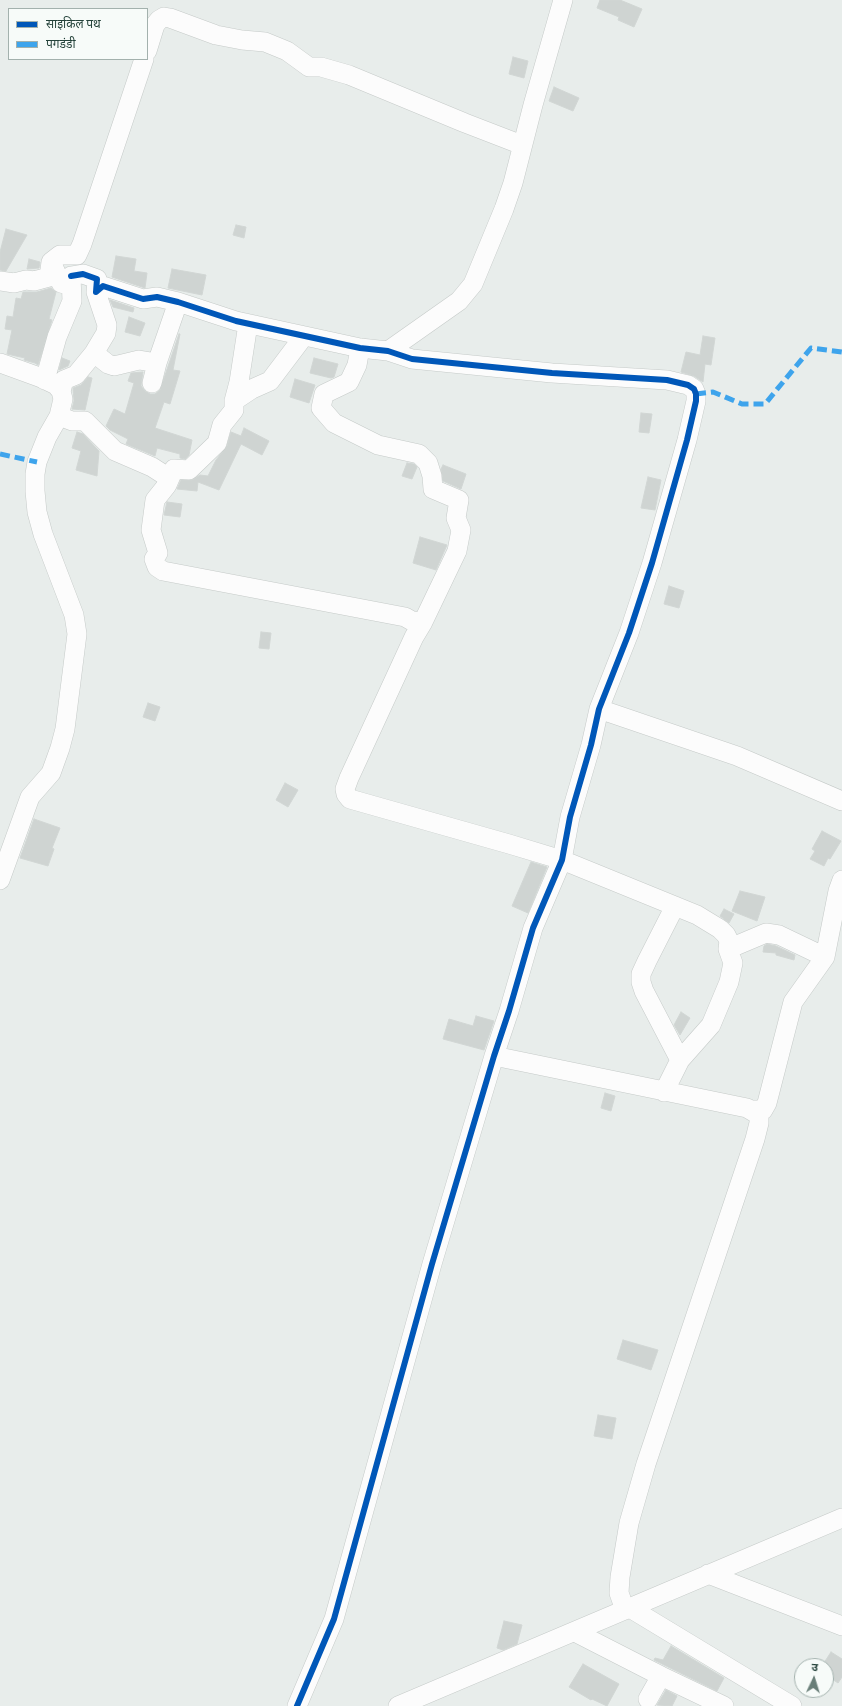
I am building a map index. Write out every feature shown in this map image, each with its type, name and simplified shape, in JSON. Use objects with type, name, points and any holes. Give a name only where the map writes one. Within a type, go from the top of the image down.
[{"type":"street","points":[[400,355],[459,301],[473,284],[504,209],[513,183],[522,145],[563,0]]},
{"type":"street","points":[[148,48],[155,25],[159,20],[164,18],[170,18],[216,35],[242,40],[265,42],[287,51],[309,67],[321,68],[350,76],[465,124],[522,145]]},
{"type":"street","points":[[0,281],[14,283],[26,280],[34,281],[49,277],[51,262],[60,255],[76,255],[82,244],[144,60]]},
{"type":"street","points":[[51,262],[61,283],[68,285],[71,276]]},
{"type":"street","points":[[61,391],[64,380],[76,375],[94,353],[106,333],[107,325],[96,292],[97,278],[84,274],[71,276]]},
{"type":"street","points":[[45,380],[57,337],[72,301],[71,276]]},
{"type":"street","points":[[96,292],[103,286],[142,299],[157,297],[248,324],[400,355],[552,373],[666,380],[681,382],[694,389],[696,394],[696,401],[688,434],[654,556],[629,633],[599,709],[591,745],[570,818],[562,860],[533,928],[432,1264],[334,1619],[297,1706]]},
{"type":"street","points":[[152,383],[157,363],[178,302]]},
{"type":"street","points":[[248,324],[240,382],[234,401],[234,410],[222,425],[217,443],[189,470],[174,469],[168,485],[155,500],[151,530],[157,567],[163,571],[405,616],[412,621],[423,622]]},
{"type":"street","points":[[234,401],[252,389],[270,381],[304,336]]},
{"type":"street","points":[[360,348],[357,365],[349,382],[324,394],[321,408],[334,423],[378,445],[419,454],[428,463],[432,476],[433,489],[459,500],[456,518],[461,530],[457,551],[423,622],[414,637],[349,778],[345,789],[346,794],[350,799],[360,803],[562,860],[697,915],[720,929],[729,941],[728,948],[733,963],[729,982],[711,1025],[680,1060],[664,1092]]},
{"type":"street","points":[[94,353],[108,364],[114,366],[139,360],[157,363]]},
{"type":"street","points":[[0,363],[56,385],[61,391],[63,399],[59,416],[41,449],[37,462],[35,491],[37,512],[43,534],[74,615],[77,634],[60,748],[51,773],[30,797],[0,880]]},
{"type":"street","points":[[59,416],[72,421],[85,421],[115,451],[161,472],[166,476],[168,485]]},
{"type":"street","points":[[599,709],[737,756],[842,802]]},
{"type":"street","points":[[751,1110],[763,1110],[767,1102],[793,1002],[825,957],[838,891],[842,880]]},
{"type":"street","points":[[675,906],[641,974],[641,982],[644,991],[680,1060]]},
{"type":"street","points":[[728,948],[766,933],[779,935],[825,957]]},
{"type":"street","points":[[494,1056],[747,1108],[759,1115],[759,1123],[755,1139],[646,1464],[629,1522],[620,1577],[624,1604]]},
{"type":"street","points":[[398,1706],[575,1632],[624,1604],[708,1574],[842,1518]]},
{"type":"street","points":[[708,1574],[842,1626]]},
{"type":"street","points":[[624,1604],[792,1706]]},
{"type":"street","points":[[575,1632],[724,1706]]},
{"type":"street","points":[[648,1700],[661,1676]]},
{"type":"building","points":[[600,0],[620,0],[642,9],[634,27],[618,20],[619,17],[597,8]]},
{"type":"building","points":[[513,57],[528,61],[524,78],[509,74]]},
{"type":"building","points":[[554,87],[579,98],[573,111],[549,101]]},
{"type":"building","points":[[236,225],[246,227],[244,238],[233,235]]},
{"type":"building","points":[[6,229],[27,235],[6,271],[0,270],[0,252]]},
{"type":"building","points":[[116,256],[136,259],[134,271],[147,273],[145,288],[112,277]]},
{"type":"building","points":[[29,259],[40,262],[39,268],[27,269]]},
{"type":"building","points":[[172,269],[206,275],[202,295],[168,288]]},
{"type":"building","points":[[51,288],[56,292],[49,319],[52,320],[38,365],[24,360],[25,358],[7,354],[12,330],[5,329],[7,316],[13,317],[16,298],[21,299],[23,292],[37,292]]},
{"type":"building","points":[[110,300],[134,308],[133,312],[113,307]]},
{"type":"building","points":[[129,317],[145,323],[140,336],[125,332]]},
{"type":"building","points":[[179,334],[173,370],[180,371],[170,404],[164,402],[155,428],[192,440],[189,455],[185,459],[180,458],[180,454],[157,448],[155,456],[126,444],[128,439],[110,430],[106,426],[114,409],[125,414],[134,383],[128,381],[131,373],[143,372],[141,386],[150,394],[155,394],[160,390]]},
{"type":"building","points":[[703,336],[715,338],[711,365],[705,364],[703,382],[694,376],[681,372],[686,352],[700,355]]},
{"type":"building","points":[[62,358],[70,361],[68,366],[59,370]]},
{"type":"building","points":[[314,358],[338,364],[334,377],[331,378],[310,373]]},
{"type":"building","points":[[88,377],[92,378],[85,410],[72,409],[74,401],[73,388],[81,385]]},
{"type":"building","points":[[295,379],[315,385],[309,403],[290,397]]},
{"type":"building","points":[[641,413],[652,414],[649,433],[639,432]]},
{"type":"building","points":[[244,428],[269,441],[262,455],[241,444],[219,490],[198,482],[197,491],[177,489],[181,480],[192,480],[200,475],[208,476],[216,460],[227,446],[231,432],[241,436]]},
{"type":"building","points":[[77,432],[83,434],[99,451],[97,476],[76,470],[81,451],[72,448]]},
{"type":"building","points":[[407,463],[414,464],[417,467],[412,479],[402,476]]},
{"type":"building","points":[[443,465],[466,474],[461,489],[443,481],[441,469]]},
{"type":"building","points":[[648,477],[661,480],[655,510],[641,508]]},
{"type":"building","points":[[167,502],[182,504],[180,517],[164,515]]},
{"type":"building","points":[[420,537],[447,545],[436,570],[413,563]]},
{"type":"building","points":[[669,586],[684,591],[679,608],[664,604]]},
{"type":"building","points":[[261,632],[271,633],[269,649],[259,648]]},
{"type":"building","points":[[148,703],[160,707],[155,721],[143,717]]},
{"type":"building","points":[[285,783],[298,790],[288,807],[276,800]]},
{"type":"building","points":[[34,819],[60,828],[52,848],[54,849],[48,866],[20,858]]},
{"type":"building","points":[[822,831],[841,841],[824,866],[810,859],[815,851],[812,849]]},
{"type":"building","points":[[531,862],[547,867],[528,913],[512,906]]},
{"type":"building","points":[[740,891],[765,897],[757,921],[732,911]]},
{"type":"building","points":[[724,909],[734,914],[729,923],[720,916]]},
{"type":"building","points":[[767,944],[776,946],[795,955],[794,960],[776,955],[776,953],[763,952],[764,946]]},
{"type":"building","points":[[681,1012],[690,1018],[680,1035],[674,1025]]},
{"type":"building","points":[[476,1016],[494,1021],[484,1050],[443,1039],[449,1019],[473,1026]]},
{"type":"building","points":[[605,1093],[615,1096],[611,1111],[601,1108]]},
{"type":"building","points":[[623,1340],[658,1350],[651,1370],[617,1359]]},
{"type":"building","points":[[598,1415],[616,1418],[612,1439],[594,1436]]},
{"type":"building","points":[[504,1621],[522,1625],[517,1644],[503,1650],[497,1648]]},
{"type":"building","points":[[671,1646],[724,1678],[717,1691],[654,1660],[655,1658],[663,1660]]},
{"type":"building","points":[[831,1652],[842,1659],[842,1677],[838,1683],[834,1680],[834,1658],[827,1658]]},
{"type":"building","points":[[583,1664],[619,1684],[607,1706],[592,1699],[591,1700],[569,1687]]},
{"type":"building","points":[[666,1690],[677,1696],[672,1706],[657,1705]]},
{"type":"marked path","points":[[696,394],[713,392],[742,404],[765,404],[811,348],[842,352]]},
{"type":"marked path","points":[[0,454],[37,462]]},
{"type":"cycle path","points":[[71,276],[83,274],[97,279],[96,292],[103,286],[143,299],[157,297],[178,302],[236,321],[360,348],[388,351],[412,359],[552,373],[667,380],[688,385],[694,389],[696,394],[696,401],[687,440],[652,563],[629,633],[599,709],[591,745],[570,817],[562,860],[533,928],[432,1264],[334,1619],[297,1706]]}]
